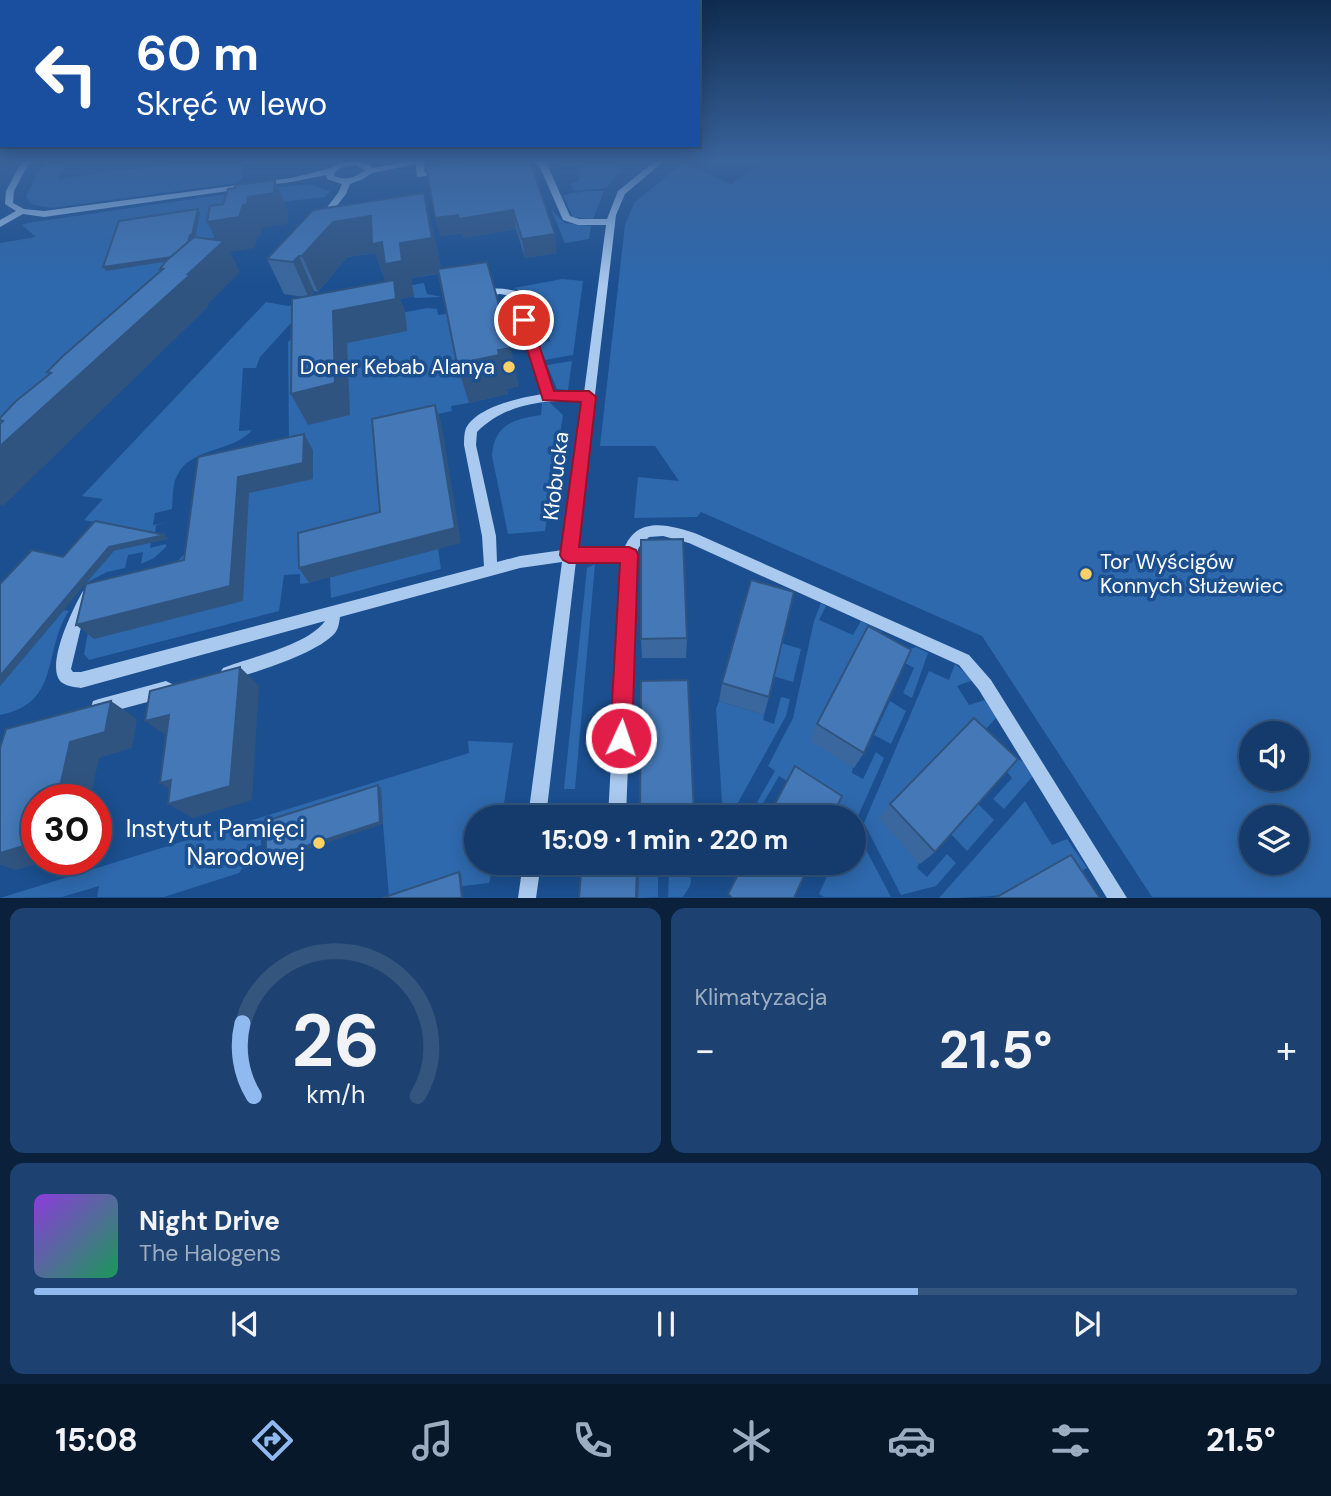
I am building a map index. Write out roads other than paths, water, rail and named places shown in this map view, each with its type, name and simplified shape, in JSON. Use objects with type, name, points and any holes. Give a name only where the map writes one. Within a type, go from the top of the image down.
[{"type":"street","points":[[9,203],[22,211],[55,213],[127,203]]},
{"type":"street","points":[[319,223],[335,203]]},
{"type":"street","points":[[560,203],[566,218],[578,222],[611,222]]},
{"type":"street","name":"Kłobucka","points":[[538,805],[611,222],[618,203]]},
{"type":"street","points":[[0,224],[22,211]]},
{"type":"street","points":[[466,297],[500,291],[516,295],[548,396]]},
{"type":"street","points":[[491,570],[489,536],[470,445],[471,430],[494,412],[548,396],[589,397]]},
{"type":"street","points":[[618,805],[629,555],[633,541],[643,533],[670,531],[692,538],[964,660],[985,685],[1118,898]]},
{"type":"street","points":[[92,592],[76,617],[63,669],[64,674],[71,680],[80,680],[520,562],[569,555],[629,555]]},
{"type":"street","points":[[214,677],[253,667],[317,638],[331,627],[334,612]]},
{"type":"street","points":[[84,711],[188,684]]},
{"type":"street","points":[[527,898],[530,875]]},
{"type":"place","name":"Doner Kebab Alanya","points":[[509,367]]},
{"type":"place","name":"Tor Wyścigów Konnych Służewiec","points":[[1086,574]]},
{"type":"place","name":"Instytut Pamięci Narodowej","points":[[319,843]]}]
